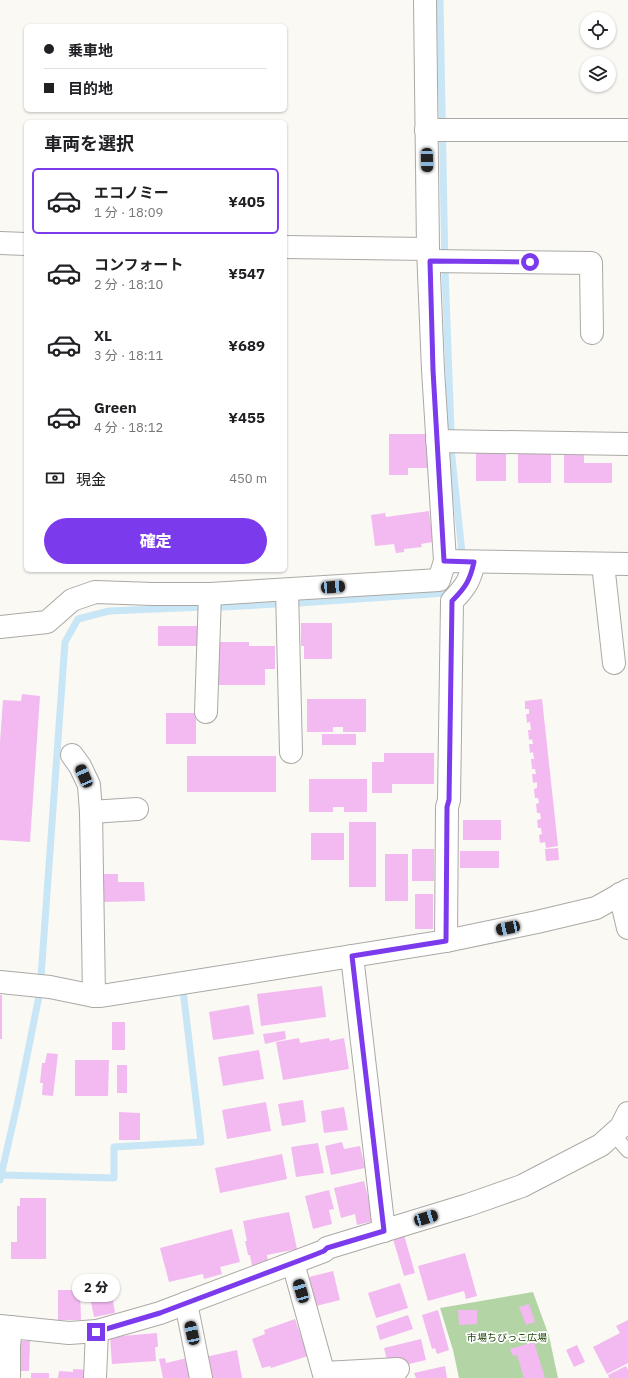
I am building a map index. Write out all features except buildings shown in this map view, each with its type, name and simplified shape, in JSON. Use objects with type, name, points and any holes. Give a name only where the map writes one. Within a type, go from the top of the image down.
[{"type":"street","points":[[0,627],[47,622],[72,600],[95,592],[210,594],[439,580],[444,561],[433,370],[437,258],[437,130],[425,0]]},
{"type":"street","points":[[437,130],[628,130]]},
{"type":"street","points":[[0,244],[24,244]]},
{"type":"street","points":[[287,247],[437,258],[591,263],[592,333]]},
{"type":"street","points":[[437,440],[628,444]]},
{"type":"street","points":[[444,561],[628,564]]},
{"type":"street","points":[[446,941],[447,807],[449,800],[452,601],[464,588],[471,576],[474,562]]},
{"type":"street","points":[[603,564],[614,663]]},
{"type":"street","points":[[287,590],[291,752]]},
{"type":"street","points":[[206,712],[210,594]]},
{"type":"street","points":[[72,755],[80,766],[88,785],[91,812],[94,996]]},
{"type":"street","points":[[91,812],[136,809]]},
{"type":"street","points":[[0,982],[40,986],[94,996],[446,941],[596,908],[624,892],[628,928]]},
{"type":"street","points":[[352,956],[384,1231]]},
{"type":"street","points":[[9,1378],[5,1336],[96,1332],[160,1313],[294,1263],[324,1251],[327,1248],[468,1205],[522,1186],[601,1145],[620,1127],[628,1113]]},
{"type":"street","points":[[294,1263],[324,1375],[398,1370]]},
{"type":"street","points":[[186,1303],[201,1378]]},
{"type":"street","points":[[95,1378],[96,1332]]},
{"type":"lane","points":[[613,1134],[628,1151]]},
{"type":"green space","name":"市場ちびっこ広場","points":[[533,1292],[549,1336],[558,1378],[459,1378],[453,1350],[440,1308]]},
{"type":"waterway","points":[[440,0],[445,269],[451,430]]},
{"type":"waterway","points":[[451,448],[462,553]]},
{"type":"waterway","points":[[299,603],[446,593]]},
{"type":"waterway","points":[[223,607],[277,604]]},
{"type":"waterway","points":[[0,1180],[18,1101],[40,991],[65,642],[78,619],[109,611],[203,607]]},
{"type":"waterway","points":[[1,1175],[114,1178],[114,1147],[201,1142],[183,990]]},
{"type":"route","points":[[96,1332],[160,1313],[314,1255],[324,1251],[327,1248],[384,1231],[352,956],[446,941],[447,807],[449,800],[452,601],[464,588],[471,576],[474,562],[444,561],[433,370],[430,261],[530,262]]}]
